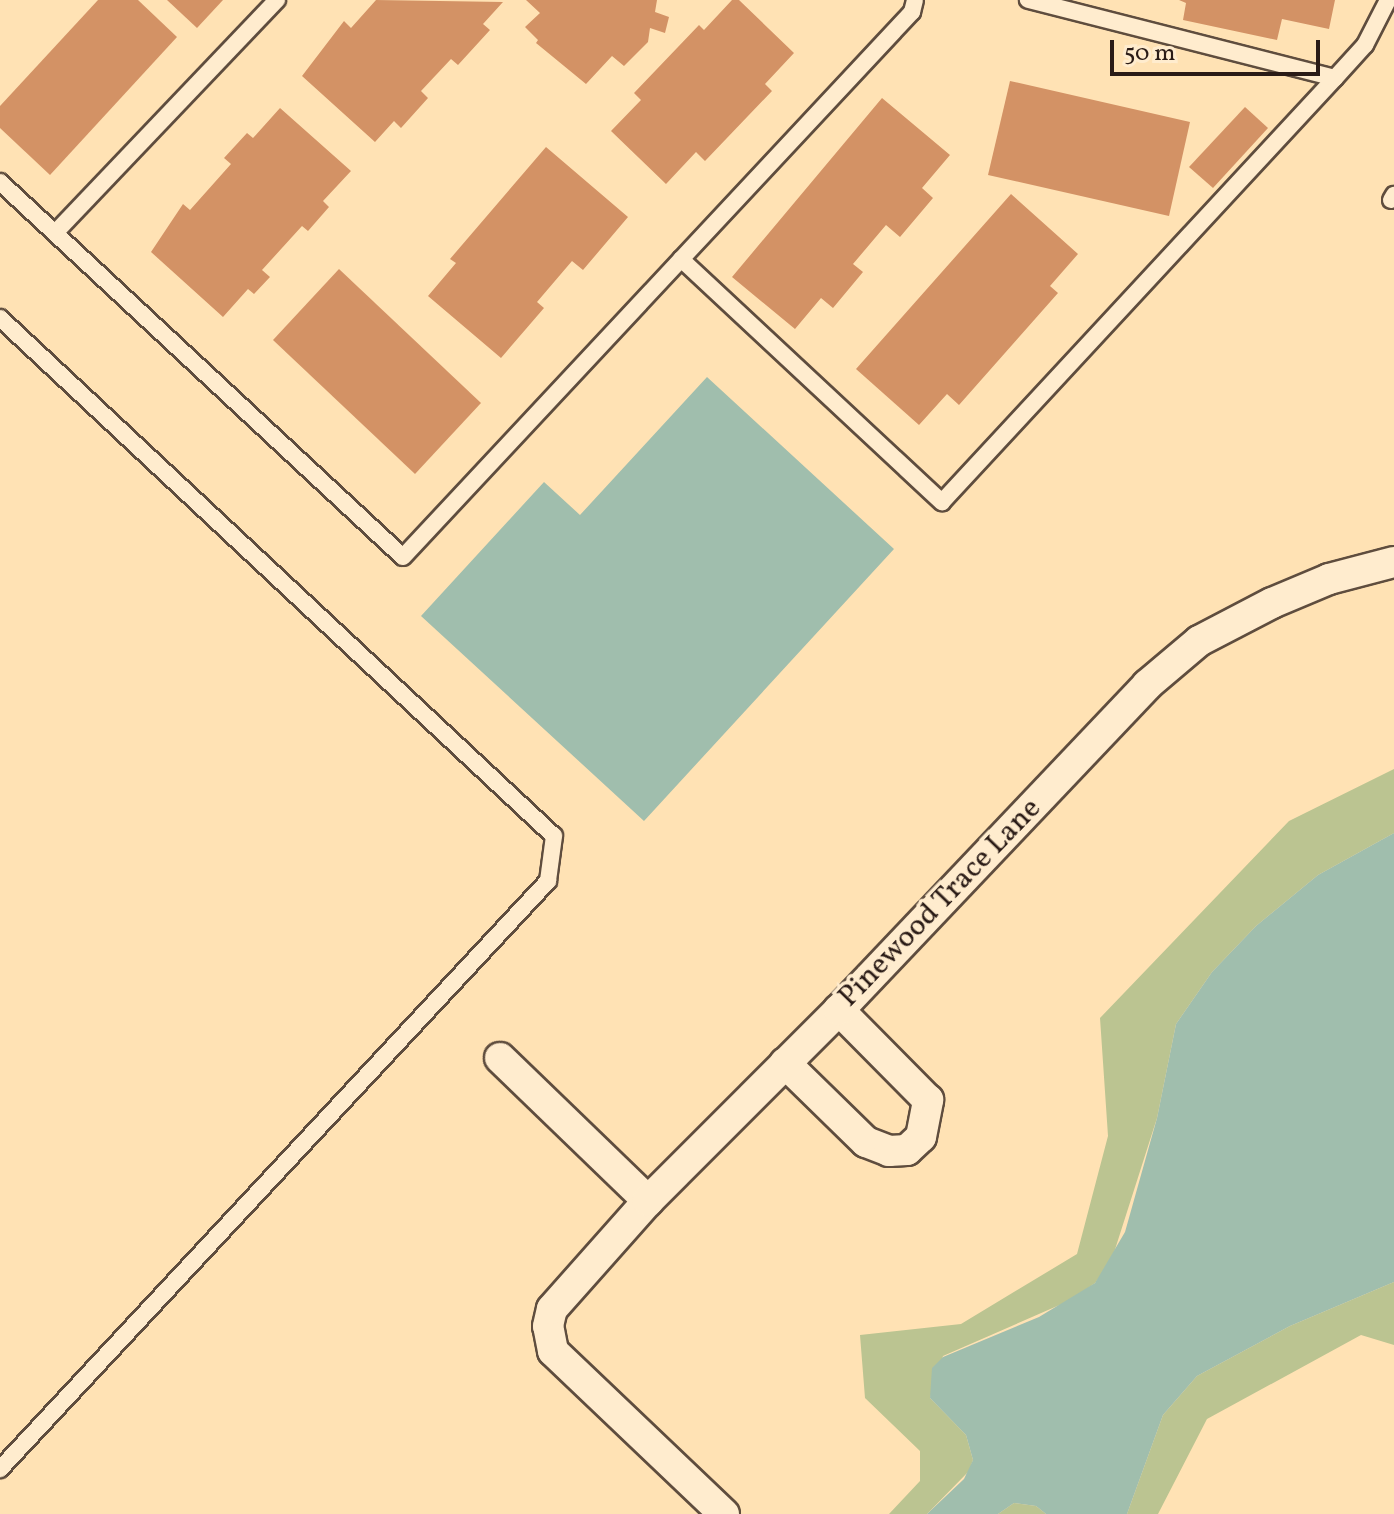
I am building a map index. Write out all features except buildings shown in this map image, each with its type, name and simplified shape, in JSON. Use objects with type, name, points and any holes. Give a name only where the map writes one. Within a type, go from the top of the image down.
[{"type":"street","name":"Pinewood Trace Lane","points":[[724,1514],[553,1351],[548,1326],[552,1309],[648,1201],[839,1010],[1147,685],[1199,641],[1329,579],[1394,562]]},
{"type":"street","points":[[785,1063],[866,1142],[889,1151],[907,1150],[921,1137],[928,1100],[839,1010]]},
{"type":"street","points":[[500,1058],[648,1201]]},
{"type":"lane","points":[[55,233],[277,0]]},
{"type":"lane","points":[[0,182],[403,557],[912,12],[915,0]]},
{"type":"lane","points":[[1028,0],[1335,78]]},
{"type":"lane","points":[[681,259],[942,502],[1365,45],[1388,0]]},
{"type":"lane","points":[[0,318],[554,836],[548,881],[0,1469]]},
{"type":"green space","points":[[1394,769],[1394,833],[1318,875],[1256,926],[1212,972],[1176,1024],[1157,1118],[1111,1262],[1095,1283],[1071,1300],[943,1356],[930,1398],[966,1435],[973,1460],[969,1471],[927,1514],[889,1514],[920,1481],[920,1451],[865,1398],[860,1335],[961,1324],[1077,1254],[1108,1136],[1100,1018],[1289,821]]},
{"type":"green space","points":[[1394,1282],[1394,1345],[1361,1335],[1207,1419],[1158,1514],[1127,1514],[1163,1415],[1197,1376],[1290,1326]]},
{"type":"green space","points":[[1014,1503],[1036,1506],[1046,1514],[998,1514]]},
{"type":"shaded area","points":[[707,377],[894,549],[644,821],[421,616],[544,482],[580,515]]},
{"type":"shaded area","points":[[1394,833],[1394,1282],[1290,1326],[1197,1376],[1163,1415],[1127,1514],[1046,1514],[1036,1506],[1014,1503],[998,1514],[927,1514],[964,1479],[973,1460],[966,1435],[930,1398],[932,1368],[943,1357],[1039,1317],[1095,1283],[1125,1232],[1157,1118],[1176,1024],[1212,972],[1256,926],[1318,875]]}]
